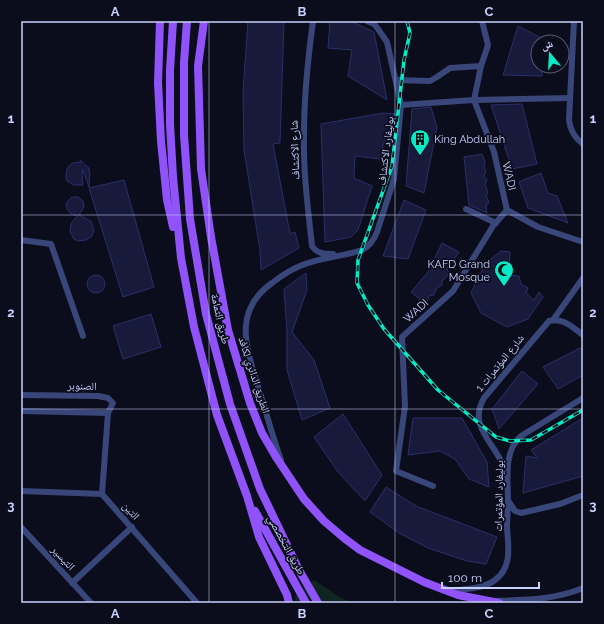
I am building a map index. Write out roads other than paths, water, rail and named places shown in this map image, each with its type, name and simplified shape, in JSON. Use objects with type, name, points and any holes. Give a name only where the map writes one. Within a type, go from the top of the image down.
[{"type":"main road","points":[[160,21],[158,83],[161,141],[167,200],[181,258],[194,327],[217,415],[247,496],[259,537],[289,603]]},
{"type":"main road","points":[[173,21],[170,70],[170,124],[173,177],[181,258]]},
{"type":"main road","name":"طريق الثمامة","points":[[187,21],[184,62],[184,127],[190,220],[206,314],[230,404],[260,489],[299,570],[318,603]]},
{"type":"main road","name":"الطريق الدائري لكافد","points":[[204,21],[198,66],[201,169],[211,237],[228,330],[250,403],[262,433],[284,469],[309,504],[324,521],[360,550],[424,582],[448,592],[499,603]]},
{"type":"main road","name":"طريق التخصصي","points":[[247,496],[306,603]]},
{"type":"street","name":"شارع الاكتشاف","points":[[313,21],[304,135],[312,246],[319,253],[341,255]]},
{"type":"street","name":"بوليفارد الاكتشاف","points":[[284,469],[272,435],[253,368],[245,332],[245,324],[251,304],[257,295],[284,274],[300,266],[357,252],[366,248],[373,240],[377,232],[394,178],[401,105],[387,42],[374,24],[368,21]]},
{"type":"street","points":[[474,100],[481,66],[488,45],[482,21]]},
{"type":"street","points":[[574,21],[569,120],[570,127],[576,138],[583,144]]},
{"type":"street","points":[[396,80],[430,81],[438,78],[450,68],[481,66]]},
{"type":"street","points":[[401,105],[474,100],[570,98]]},
{"type":"street","name":"WADI","points":[[433,486],[396,471],[405,406],[402,337],[453,291],[496,223],[507,210],[494,152],[474,100]]},
{"type":"street","points":[[466,209],[496,223]]},
{"type":"street","points":[[507,210],[538,227],[583,242]]},
{"type":"street","points":[[21,240],[50,244],[83,336]]},
{"type":"street","name":"شارع المؤتمرات 1","points":[[508,479],[502,462],[479,425],[479,406],[542,327],[549,321],[553,320],[583,278]]},
{"type":"street","points":[[553,320],[564,322],[583,335]]},
{"type":"street","name":"الصنوبر","points":[[21,394],[98,396],[108,398],[113,403],[108,413]]},
{"type":"street","name":"بوليفارد المؤتمرات","points":[[448,592],[490,584],[502,573],[509,555],[507,524],[510,452],[517,439],[583,398]]},
{"type":"street","points":[[21,411],[108,413],[102,494],[21,491]]},
{"type":"street","name":"التين","points":[[102,494],[197,603]]},
{"type":"street","points":[[508,501],[509,505],[515,511],[521,513],[560,504],[583,495]]},
{"type":"street","points":[[72,582],[132,527]]},
{"type":"street","name":"التيسير","points":[[21,528],[91,603]]},
{"type":"street","points":[[489,601],[543,599],[568,594],[583,588]]},
{"type":"railway","points":[[407,21],[410,33],[404,60],[392,166],[358,260],[357,283],[368,305],[384,329],[438,390],[496,437],[510,441],[531,440],[583,410]]},
{"type":"place","name":"King Abdullah","points":[[420,156]]},
{"type":"place","name":"KAFD Grand Mosque","points":[[504,287]]}]
